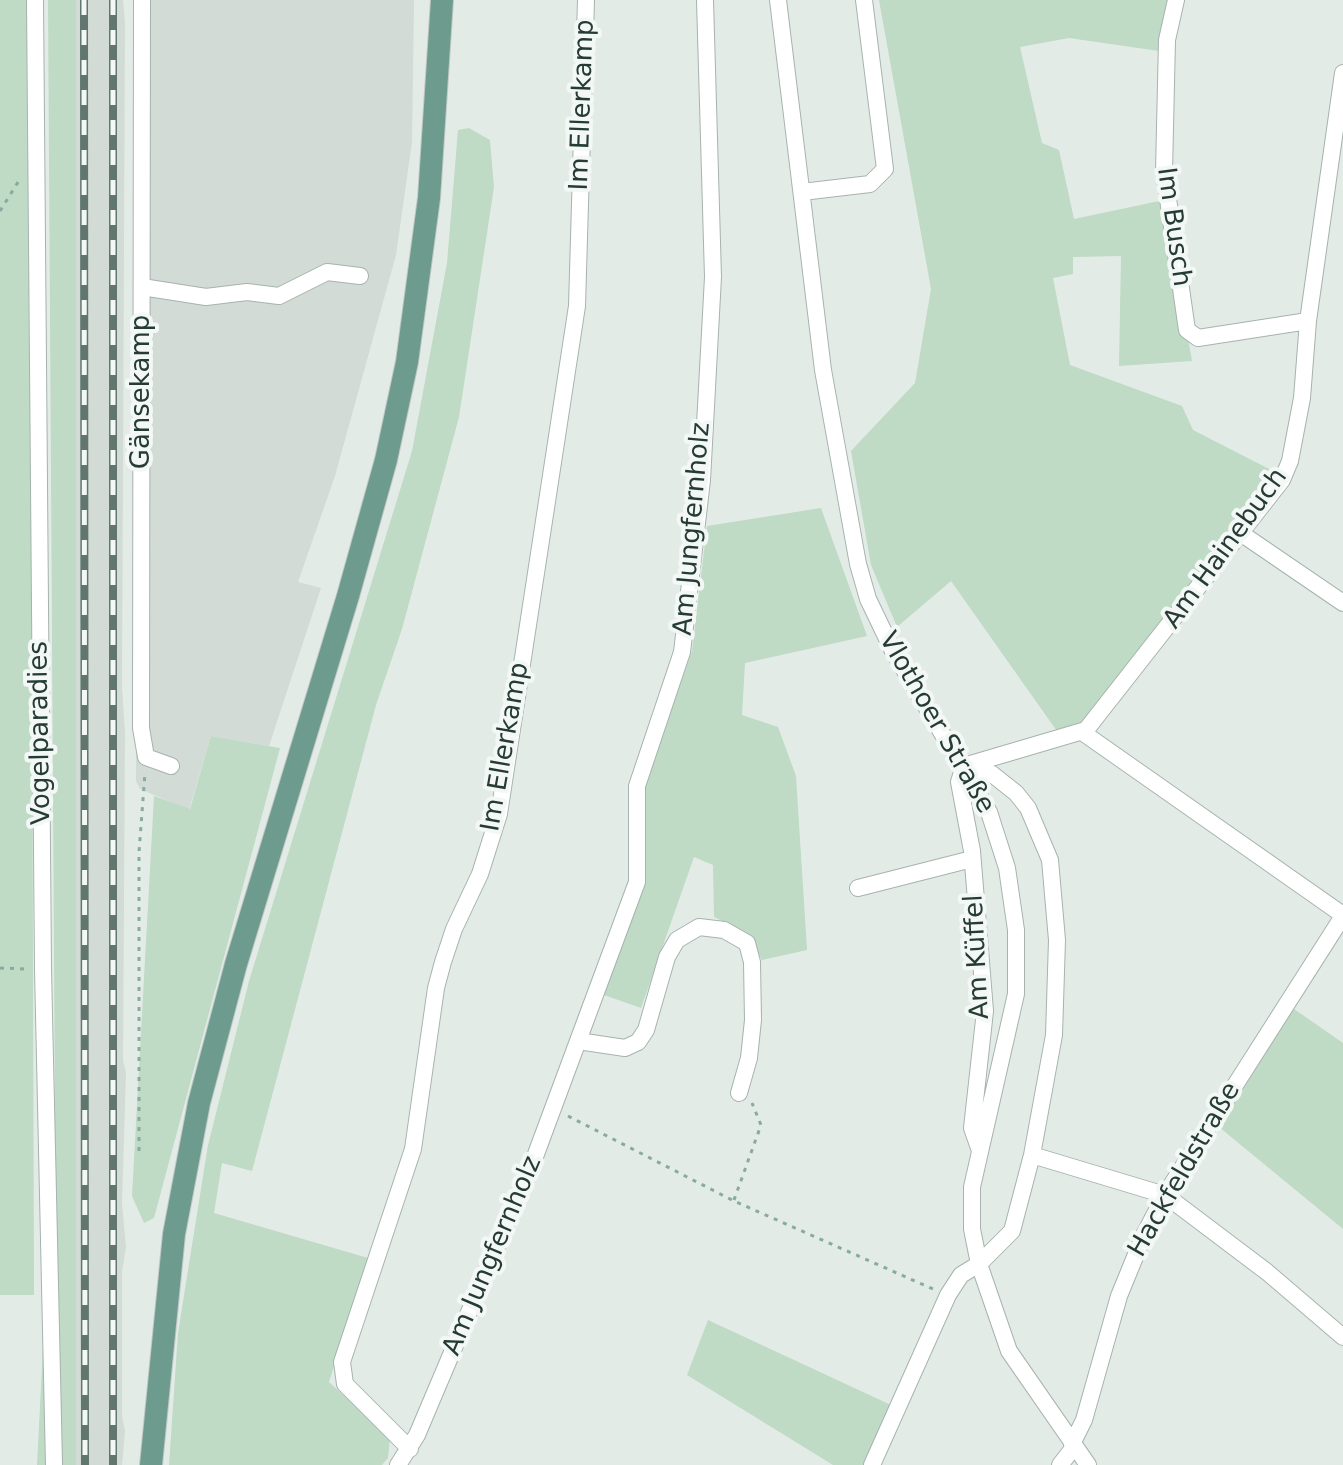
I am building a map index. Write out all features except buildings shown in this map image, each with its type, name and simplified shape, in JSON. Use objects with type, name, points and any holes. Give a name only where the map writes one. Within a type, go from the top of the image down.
[{"type":"main road","points":[[151,1465],[174,1234],[199,1103],[236,964],[361,551],[386,460],[407,362],[429,198],[442,0]]},
{"type":"street","name":"Vogelparadies","points":[[35,0],[43,969],[54,1465]]},
{"type":"street","name":"Gänsekamp","points":[[142,0],[141,728],[146,757]]},
{"type":"street","name":"Im Ellerkamp","points":[[410,1449],[345,1384],[342,1362],[413,1149],[436,988],[443,962],[480,874],[499,814],[577,306],[586,0]]},
{"type":"street","name":"Am Jungfernholz","points":[[398,1465],[410,1449],[536,1154],[637,882],[637,786],[682,652],[702,480],[713,277],[705,0]]},
{"type":"street","name":"Vlothoer Straße","points":[[778,0],[823,370],[858,564],[868,599],[893,651],[989,812],[1003,854],[1016,930],[1016,994],[979,1149],[972,1201],[972,1229],[979,1264],[1009,1351],[1088,1465]]},
{"type":"street","points":[[802,192],[870,184],[885,169],[864,0]]},
{"type":"street","name":"Im Busch","points":[[1176,0],[1166,53],[1164,171],[1187,330],[1198,338],[1308,321]]},
{"type":"street","name":"Am Hainebuch","points":[[1082,732],[1242,534],[1282,480],[1290,461],[1302,398],[1308,321],[1343,73]]},
{"type":"street","points":[[142,287],[206,297],[247,292],[279,296],[327,272],[360,276]]},
{"type":"street","points":[[1242,534],[1343,603]]},
{"type":"street","points":[[964,766],[1082,732],[1343,916]]},
{"type":"street","points":[[146,757],[171,766]]},
{"type":"street","points":[[872,1465],[948,1295],[961,1275],[979,1264],[1012,1231],[1032,1155],[1054,1035],[1057,940],[1050,860],[1028,808],[1016,793],[992,774],[964,766]]},
{"type":"street","name":"Am Küffel","points":[[964,766],[959,782],[972,859],[985,1011],[972,1128],[979,1149]]},
{"type":"street","name":"Am Küffel","points":[[858,888],[972,859]]},
{"type":"street","name":"Hackfeldstraße","points":[[1060,1465],[1084,1420],[1131,1261],[1165,1195],[1343,916]]},
{"type":"street","points":[[578,1041],[625,1048],[638,1042],[646,1030],[667,957],[677,940],[699,927],[724,930],[747,943],[752,962],[753,1020],[749,1058],[739,1093]]},
{"type":"street","points":[[1032,1155],[1165,1195],[1267,1272],[1343,1337]]},
{"type":"path","points":[[0,211],[25,172],[35,167]]},
{"type":"path","points":[[139,1151],[139,852],[146,757]]},
{"type":"path","points":[[0,968],[43,969]]},
{"type":"path","points":[[734,1201],[761,1125],[751,1102],[739,1093]]},
{"type":"path","points":[[568,1116],[734,1201],[948,1295]]},
{"type":"shaded area","points":[[76,0],[123,0],[125,22],[122,687],[125,733],[123,1061],[126,1072],[122,1203],[126,1247],[122,1272],[122,1416],[125,1431],[122,1465],[76,1465]]},
{"type":"shaded area","points":[[136,0],[414,0],[412,142],[396,255],[335,476],[298,582],[321,588],[269,746],[211,736],[189,810],[140,789],[136,781]]},
{"type":"green space","points":[[0,0],[30,0],[34,1295],[0,1295]]},
{"type":"green space","points":[[48,0],[76,0],[76,1465],[37,1465],[55,1109]]},
{"type":"green space","points":[[879,0],[1169,0],[1159,51],[1069,38],[1020,47],[1042,143],[1059,150],[1074,219],[1164,200],[1192,361],[1119,366],[1121,256],[1073,257],[1073,274],[1053,278],[1070,365],[1182,406],[1193,430],[1275,472],[1087,719],[1059,734],[951,581],[897,627],[871,565],[851,451],[915,383],[931,289]]},
{"type":"green space","points":[[469,128],[490,140],[494,187],[459,417],[402,629],[376,705],[252,1171],[222,1163],[214,1213],[368,1258],[329,1382],[390,1438],[388,1458],[382,1465],[169,1465],[178,1333],[208,1145],[249,981],[412,451],[447,263],[458,130]]},
{"type":"green space","points":[[821,508],[867,636],[745,663],[742,715],[778,727],[796,776],[807,950],[762,960],[747,933],[714,917],[713,865],[694,857],[641,1008],[604,995],[644,882],[645,783],[692,651],[707,526]]},
{"type":"green space","points":[[211,736],[280,748],[154,1218],[144,1223],[132,1196],[154,796],[190,809]]},
{"type":"green space","points":[[1294,1009],[1343,1043],[1343,1229],[1219,1127]]},
{"type":"green space","points":[[708,1320],[891,1405],[864,1465],[833,1465],[687,1375]]},
{"type":"railway","points":[[84,0],[85,1465]]},
{"type":"railway","points":[[113,0],[113,1465]]}]
